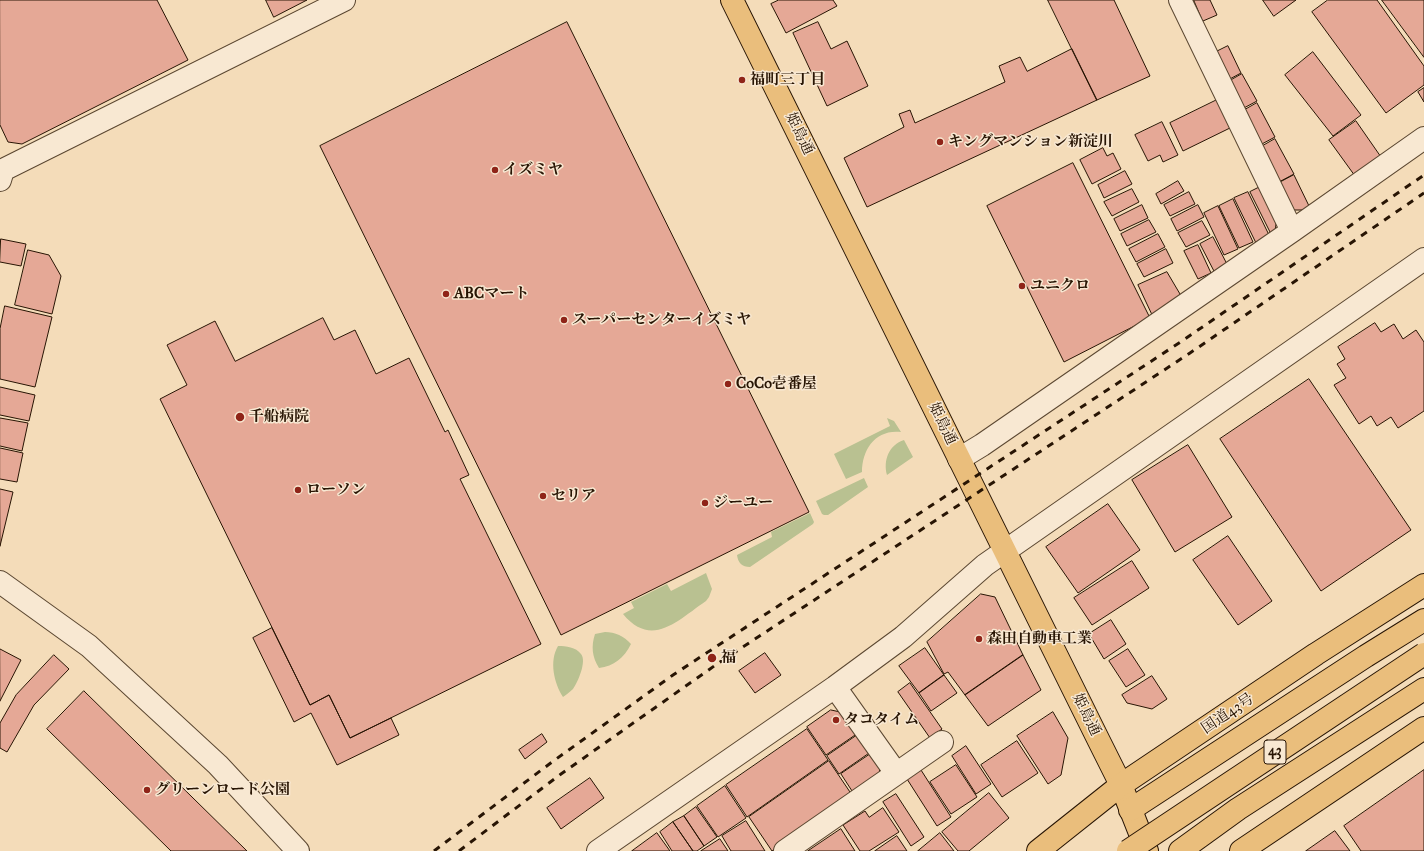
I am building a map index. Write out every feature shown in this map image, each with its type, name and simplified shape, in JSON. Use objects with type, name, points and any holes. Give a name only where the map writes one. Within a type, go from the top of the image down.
[{"type":"main road","name":"姫島通","points":[[732,0],[1121,785],[1147,851]]},
{"type":"main road","name":"国道43号","points":[[1038,851],[1121,785],[1316,654],[1424,585]]},
{"type":"main road","points":[[1130,810],[1366,656],[1424,620]]},
{"type":"main road","name":"43","points":[[1128,851],[1424,654]]},
{"type":"main road","name":"43","points":[[1180,851],[1238,809],[1424,689]]},
{"type":"main road","points":[[1241,851],[1424,728]]},
{"type":"street","points":[[1,171],[344,0]]},
{"type":"street","points":[[1180,0],[1292,231]]},
{"type":"street","points":[[959,459],[982,445],[1424,138]]},
{"type":"street","points":[[598,851],[835,687],[903,637],[984,565],[1424,259]]},
{"type":"street","points":[[0,582],[89,646],[218,766],[298,851]]},
{"type":"street","points":[[835,687],[896,773]]},
{"type":"street","points":[[785,851],[942,742]]},
{"type":"green space","points":[[887,418],[894,421],[901,432],[884,434],[872,442],[865,456],[862,472],[846,479],[834,454],[890,426]]},
{"type":"green space","points":[[904,440],[913,457],[887,475],[886,464],[888,454],[894,445]]},
{"type":"green space","points":[[864,478],[868,487],[828,515],[822,514],[816,501]]},
{"type":"green space","points":[[810,513],[814,522],[813,524],[750,567],[739,562],[737,555],[772,537],[771,532]]},
{"type":"green space","points":[[706,573],[712,589],[709,597],[706,601],[685,616],[665,628],[655,630],[644,629],[634,624],[623,614],[634,608],[631,602],[667,584],[671,591]]},
{"type":"green space","points":[[605,632],[619,635],[631,644],[622,657],[614,663],[599,668],[594,656],[593,643],[595,634]]},
{"type":"green space","points":[[558,646],[574,648],[583,657],[581,672],[577,682],[573,689],[563,697],[555,679],[553,665],[555,652]]},
{"type":"building","points":[[0,0],[157,0],[188,60],[22,144],[8,142],[0,125]]},
{"type":"building","points":[[266,0],[307,0],[274,17]]},
{"type":"building","points":[[779,0],[833,0],[837,6],[786,33],[771,4]]},
{"type":"building","points":[[1048,0],[1114,0],[1150,76],[1097,100]]},
{"type":"building","points":[[1194,0],[1210,0],[1217,15],[1203,21]]},
{"type":"building","points":[[1263,0],[1296,0],[1274,16]]},
{"type":"building","points":[[1328,0],[1377,0],[1424,66],[1424,85],[1386,113],[1312,12]]},
{"type":"building","points":[[1382,0],[1424,0],[1424,57]]},
{"type":"building","points":[[567,22],[809,512],[561,635],[320,146]]},
{"type":"building","points":[[818,22],[831,49],[847,41],[868,86],[827,106],[793,33]]},
{"type":"building","points":[[1228,46],[1241,73],[1228,80],[1214,53]]},
{"type":"building","name":"キングマンション新淀川","points":[[1072,49],[1097,100],[867,207],[844,158],[904,127],[899,114],[910,110],[915,123],[1005,82],[999,66],[1020,57],[1027,71]]},
{"type":"building","points":[[1313,52],[1361,115],[1333,136],[1285,75]]},
{"type":"building","points":[[1242,74],[1257,101],[1242,109],[1228,82]]},
{"type":"building","points":[[1424,88],[1424,102],[1418,92]]},
{"type":"building","points":[[1219,99],[1232,127],[1183,151],[1170,123]]},
{"type":"building","points":[[1257,103],[1275,137],[1260,145],[1243,111]]},
{"type":"building","points":[[1356,121],[1381,157],[1355,176],[1329,140]]},
{"type":"building","points":[[1162,122],[1178,155],[1163,162],[1160,155],[1148,161],[1135,135]]},
{"type":"building","points":[[1275,139],[1294,174],[1279,182],[1261,147]]},
{"type":"building","points":[[1103,148],[1107,156],[1113,153],[1121,169],[1092,184],[1080,160]]},
{"type":"building","points":[[1073,163],[1150,318],[1064,362],[987,206]]},
{"type":"building","points":[[1125,171],[1132,184],[1104,198],[1098,185]]},
{"type":"building","points":[[1294,175],[1310,208],[1306,210],[1293,210],[1279,183]]},
{"type":"building","points":[[1178,181],[1184,191],[1161,204],[1156,194]]},
{"type":"building","points":[[1262,186],[1277,216],[1275,232],[1271,234],[1250,192]]},
{"type":"building","points":[[1132,189],[1139,202],[1112,216],[1104,202]]},
{"type":"building","points":[[1189,192],[1195,204],[1170,216],[1164,205]]},
{"type":"building","points":[[1248,192],[1270,237],[1256,243],[1234,198]]},
{"type":"building","points":[[1233,199],[1253,242],[1239,248],[1219,206]]},
{"type":"building","points":[[1142,205],[1148,218],[1120,231],[1114,219]]},
{"type":"building","points":[[1198,205],[1204,217],[1177,231],[1171,219]]},
{"type":"building","points":[[1218,206],[1238,249],[1224,255],[1204,213]]},
{"type":"building","points":[[1149,220],[1156,232],[1127,246],[1121,234]]},
{"type":"building","points":[[1202,221],[1210,235],[1186,247],[1178,233]]},
{"type":"building","points":[[1158,234],[1165,247],[1136,262],[1129,249]]},
{"type":"building","points":[[1213,237],[1229,268],[1216,275],[1200,244]]},
{"type":"building","points":[[1,239],[26,244],[21,266],[0,262]]},
{"type":"building","points":[[1198,245],[1211,273],[1198,279],[1184,251]]},
{"type":"building","points":[[1166,249],[1173,263],[1144,277],[1137,264]]},
{"type":"building","points":[[28,250],[49,255],[61,276],[52,314],[15,305]]},
{"type":"building","points":[[1167,272],[1180,294],[1176,306],[1154,319],[1138,285]]},
{"type":"building","points":[[5,306],[52,317],[35,387],[0,379],[0,329]]},
{"type":"building","points":[[323,318],[334,340],[355,330],[376,374],[409,358],[445,432],[448,430],[469,475],[460,479],[541,644],[350,738],[329,695],[310,705],[160,399],[187,385],[167,345],[215,321],[235,361]]},
{"type":"building","points":[[1375,323],[1381,332],[1394,324],[1403,339],[1416,330],[1424,342],[1424,411],[1398,428],[1391,417],[1377,426],[1371,416],[1359,424],[1334,385],[1346,378],[1337,364],[1345,359],[1338,347]]},
{"type":"building","points":[[1309,379],[1411,530],[1321,591],[1220,439]]},
{"type":"building","points":[[0,387],[35,395],[29,421],[0,415]]},
{"type":"building","points":[[0,418],[28,423],[22,451],[0,446]]},
{"type":"building","points":[[1188,445],[1232,517],[1175,552],[1132,480]]},
{"type":"building","points":[[0,448],[23,453],[17,482],[0,479]]},
{"type":"building","points":[[0,489],[13,492],[0,546]]},
{"type":"building","points":[[1108,504],[1140,550],[1078,593],[1046,547]]},
{"type":"building","points":[[1228,536],[1272,601],[1238,625],[1193,560]]},
{"type":"building","points":[[1132,561],[1149,588],[1092,625],[1074,598]]},
{"type":"building","points":[[981,594],[995,597],[1023,655],[965,695],[948,672],[944,674],[927,642]]},
{"type":"building","points":[[1111,620],[1126,644],[1104,659],[1089,634]]},
{"type":"building","points":[[272,628],[310,705],[329,695],[350,738],[391,718],[399,735],[337,765],[311,713],[294,722],[253,638]]},
{"type":"building","points":[[925,648],[944,675],[919,693],[899,666]]},
{"type":"building","points":[[0,649],[21,660],[0,701]]},
{"type":"building","points":[[1128,649],[1145,675],[1126,687],[1109,661]]},
{"type":"building","points":[[765,653],[781,675],[755,693],[739,671]]},
{"type":"building","points":[[54,655],[69,669],[34,705],[7,752],[0,748],[0,723],[16,695]]},
{"type":"building","points":[[1023,655],[1041,690],[988,726],[965,695]]},
{"type":"building","points":[[944,675],[957,693],[931,711],[919,693]]},
{"type":"building","points":[[1152,676],[1167,699],[1152,709],[1127,703],[1122,695]]},
{"type":"building","points":[[910,683],[942,729],[930,738],[898,692]]},
{"type":"building","name":"グリーンロード公園","points":[[84,691],[247,851],[171,851],[47,729]]},
{"type":"building","points":[[831,710],[845,713],[858,733],[826,755],[807,727]]},
{"type":"building","points":[[1053,712],[1068,738],[1061,775],[1048,784],[1017,736]]},
{"type":"building","points":[[807,729],[828,760],[747,817],[726,785]]},
{"type":"building","points":[[542,734],[547,742],[525,759],[519,750]]},
{"type":"building","points":[[859,734],[872,751],[839,774],[827,756]]},
{"type":"building","points":[[1017,741],[1038,773],[1002,797],[981,765]]},
{"type":"building","points":[[966,746],[991,784],[976,794],[952,756]]},
{"type":"building","points":[[872,753],[880,766],[879,776],[854,794],[841,774]]},
{"type":"building","points":[[829,761],[852,795],[772,851],[749,817]]},
{"type":"building","points":[[956,765],[977,797],[951,814],[930,782]]},
{"type":"building","points":[[921,770],[951,817],[937,826],[907,779]]},
{"type":"building","points":[[1424,770],[1424,851],[1361,851],[1344,826]]},
{"type":"building","points":[[590,778],[604,798],[561,829],[547,808]]},
{"type":"building","points":[[725,786],[746,818],[718,837],[697,806]]},
{"type":"building","points":[[989,793],[1009,818],[969,851],[958,851],[942,832]]},
{"type":"building","points":[[896,794],[924,837],[911,846],[883,802]]},
{"type":"building","points":[[696,807],[717,837],[704,846],[684,816]]},
{"type":"building","points":[[883,808],[899,832],[869,851],[860,851],[843,825],[865,811],[869,817]]},
{"type":"building","points":[[684,816],[704,846],[697,851],[693,851],[673,822]]},
{"type":"building","points":[[746,821],[765,851],[731,851],[722,836]]},
{"type":"building","points":[[673,822],[693,851],[672,851],[660,832]]},
{"type":"building","points":[[841,829],[855,851],[808,851]]},
{"type":"building","points":[[1335,831],[1350,851],[1306,851]]},
{"type":"building","points":[[657,833],[670,851],[632,851]]},
{"type":"building","points":[[940,833],[954,851],[918,851]]},
{"type":"building","points":[[897,836],[907,851],[875,851]]},
{"type":"building","points":[[720,839],[728,851],[701,851]]},
{"type":"railway","points":[[434,851],[552,762],[673,675],[1182,341],[1424,175]]},
{"type":"railway","points":[[459,851],[561,774],[717,664],[1190,353],[1424,193]]},
{"type":"place","name":"福町三丁目","points":[[742,80]]},
{"type":"place","name":"キングマンション新淀川","points":[[940,142]]},
{"type":"place","name":"イズミヤ","points":[[495,170]]},
{"type":"place","name":"ユニクロ","points":[[1022,286]]},
{"type":"place","name":"ABCマート","points":[[446,294]]},
{"type":"place","name":"スーパーセンターイズミヤ","points":[[564,320]]},
{"type":"place","name":"CoCo壱番屋","points":[[728,384]]},
{"type":"place","name":"千船病院","points":[[240,417]]},
{"type":"place","name":"ローソン","points":[[298,490]]},
{"type":"place","name":"セリア","points":[[543,496]]},
{"type":"place","name":"ジーユー","points":[[705,503]]},
{"type":"place","name":"森田自動車工業","points":[[979,639]]},
{"type":"place","name":"福","points":[[712,658]]},
{"type":"place","name":"タコタイム","points":[[836,720]]},
{"type":"place","name":"グリーンロード公園","points":[[147,790]]}]
